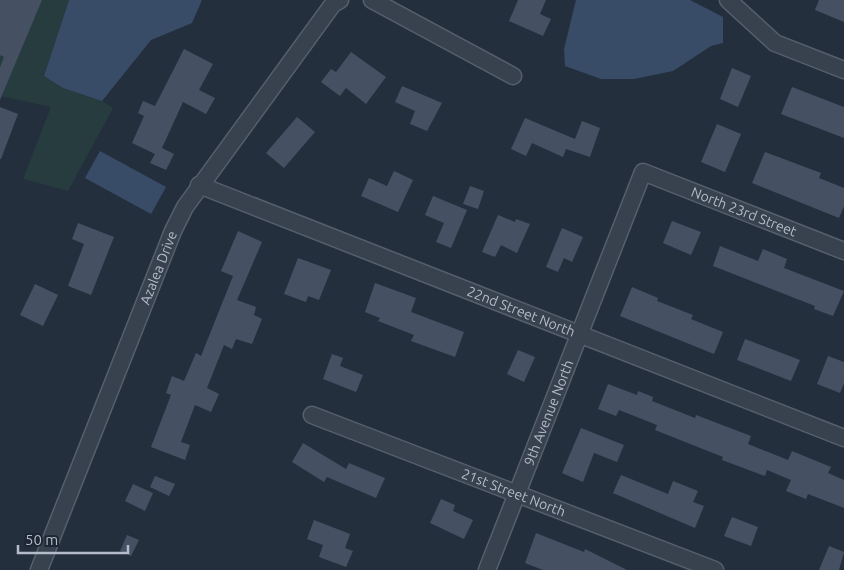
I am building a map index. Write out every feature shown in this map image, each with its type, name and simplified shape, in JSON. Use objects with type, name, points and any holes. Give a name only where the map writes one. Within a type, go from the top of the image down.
[{"type":"street","name":"Azalea Drive","points":[[39,570],[173,231],[200,185],[333,4],[340,0]]},
{"type":"street","points":[[372,0],[513,76]]},
{"type":"street","points":[[728,0],[775,44],[844,70]]},
{"type":"street","name":"North 23rd Street","points":[[643,172],[844,251]]},
{"type":"street","name":"9th Avenue North","points":[[487,570],[643,172]]},
{"type":"street","name":"22nd Street North","points":[[200,185],[844,438]]},
{"type":"street","name":"21st Street North","points":[[312,415],[517,492],[715,570]]},
{"type":"green space","points":[[0,0],[69,0],[44,76],[63,88],[102,101],[113,108],[68,191],[23,179],[51,107],[0,96]]},
{"type":"water","points":[[69,0],[202,0],[192,23],[151,40],[102,101],[63,88],[44,76]]},
{"type":"water","points":[[576,0],[690,0],[723,17],[723,43],[711,46],[673,71],[634,79],[601,79],[565,66],[564,49]]},
{"type":"water","points":[[100,151],[166,187],[151,214],[85,178]]},
{"type":"building","points":[[0,0],[42,0],[0,100],[0,67],[4,57],[0,55]]},
{"type":"building","points":[[518,0],[546,0],[540,14],[551,19],[543,36],[509,21]]},
{"type":"building","points":[[819,0],[844,0],[844,22],[815,10]]},
{"type":"building","points":[[184,49],[213,64],[199,90],[215,98],[206,114],[183,102],[162,148],[174,154],[166,170],[150,163],[155,154],[132,143],[144,116],[138,113],[143,101],[155,106]]},
{"type":"building","points":[[351,52],[386,77],[366,104],[346,88],[340,96],[321,82],[331,69],[336,72]]},
{"type":"building","points":[[732,68],[751,76],[738,107],[720,99]]},
{"type":"building","points":[[402,86],[442,103],[427,131],[410,124],[415,111],[395,102]]},
{"type":"building","points":[[792,87],[844,107],[844,138],[781,114]]},
{"type":"building","points":[[0,107],[18,114],[1,159],[0,159]]},
{"type":"building","points":[[297,117],[315,132],[284,168],[266,153]]},
{"type":"building","points":[[525,118],[575,139],[582,121],[600,128],[590,157],[566,149],[563,157],[532,143],[526,156],[511,149]]},
{"type":"building","points":[[717,124],[741,134],[725,172],[701,162]]},
{"type":"building","points":[[765,152],[821,173],[819,178],[844,188],[844,206],[839,218],[752,183]]},
{"type":"building","points":[[394,171],[413,180],[398,212],[361,196],[369,178],[387,186]]},
{"type":"building","points":[[470,186],[484,191],[478,209],[463,204]]},
{"type":"building","points":[[433,196],[467,210],[451,248],[436,242],[444,223],[425,215]]},
{"type":"building","points":[[498,215],[515,222],[516,219],[530,224],[517,253],[501,245],[495,257],[482,252]]},
{"type":"building","points":[[672,221],[701,232],[691,255],[663,243]]},
{"type":"building","points":[[78,223],[114,237],[91,295],[68,286],[84,244],[72,239]]},
{"type":"building","points":[[562,228],[583,237],[572,262],[564,258],[558,272],[546,267]]},
{"type":"building","points":[[238,231],[262,242],[237,300],[256,307],[254,315],[262,319],[252,344],[236,339],[232,349],[224,345],[207,388],[219,394],[211,412],[195,405],[181,442],[190,445],[185,460],[151,447],[171,395],[166,393],[172,376],[184,381],[196,353],[201,356],[233,276],[221,271]]},
{"type":"building","points":[[720,246],[758,261],[763,249],[787,259],[784,268],[844,291],[833,316],[814,309],[815,306],[713,266]]},
{"type":"building","points":[[298,258],[331,270],[319,300],[308,296],[306,302],[284,294]]},
{"type":"building","points":[[375,283],[416,298],[411,312],[464,332],[455,357],[411,341],[414,335],[378,321],[380,318],[365,312]]},
{"type":"building","points":[[35,284],[58,295],[43,326],[20,315]]},
{"type":"building","points":[[632,287],[658,298],[657,301],[693,315],[691,319],[723,332],[714,354],[620,316]]},
{"type":"building","points":[[745,339],[800,360],[791,381],[737,360]]},
{"type":"building","points":[[518,350],[535,357],[524,382],[507,374]]},
{"type":"building","points":[[332,354],[343,358],[340,366],[363,375],[356,392],[323,379]]},
{"type":"building","points":[[828,356],[844,362],[844,383],[840,393],[817,384]]},
{"type":"building","points":[[608,384],[637,395],[638,391],[653,397],[652,401],[695,418],[696,415],[751,436],[748,444],[788,460],[792,451],[831,467],[828,473],[844,480],[844,508],[808,494],[806,499],[786,491],[791,480],[767,470],[765,476],[722,460],[723,457],[655,430],[657,425],[619,410],[616,416],[598,409]]},
{"type":"building","points":[[581,428],[624,445],[617,462],[594,453],[583,482],[562,473]]},
{"type":"building","points":[[303,443],[346,469],[349,463],[385,478],[376,498],[327,477],[324,482],[292,462]]},
{"type":"building","points":[[621,475],[668,494],[673,481],[698,491],[693,502],[704,506],[695,528],[613,493]]},
{"type":"building","points":[[155,476],[175,484],[169,496],[150,487]]},
{"type":"building","points":[[133,484],[153,493],[145,511],[125,501]]},
{"type":"building","points":[[441,499],[455,505],[453,511],[473,520],[464,539],[430,523]]},
{"type":"building","points":[[732,517],[758,527],[751,546],[724,536]]},
{"type":"building","points":[[314,520],[350,534],[345,548],[353,551],[346,567],[319,557],[323,545],[307,539]]},
{"type":"building","points":[[536,533],[584,552],[585,549],[627,570],[543,570],[525,563]]},
{"type":"building","points":[[127,535],[139,540],[131,556],[120,551]]},
{"type":"building","points":[[829,546],[844,552],[839,570],[819,570]]}]
